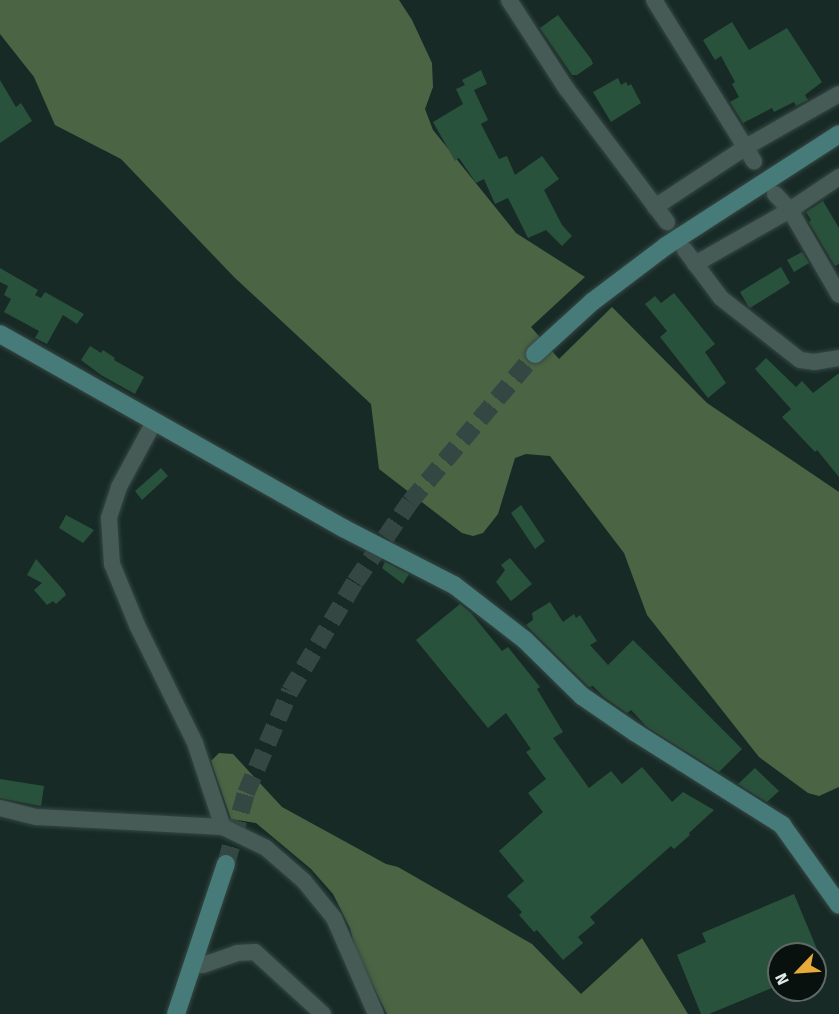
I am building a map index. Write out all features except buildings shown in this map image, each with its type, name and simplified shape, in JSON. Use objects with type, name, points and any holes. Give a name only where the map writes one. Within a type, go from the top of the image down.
[{"type":"street","points":[[509,0],[566,88],[667,222]]},
{"type":"street","points":[[654,0],[750,154]]},
{"type":"street","points":[[655,207],[750,154],[839,94]]},
{"type":"street","points":[[535,354],[592,302],[666,246],[839,134]]},
{"type":"street","points":[[839,177],[790,210],[690,257],[721,298],[800,360],[814,362],[839,358]]},
{"type":"street","points":[[775,194],[790,210],[839,295]]},
{"type":"street","points":[[0,334],[343,528],[454,585],[525,640],[582,696],[636,734],[782,825],[839,905]]},
{"type":"street","points":[[154,423],[119,487],[109,518],[112,564],[137,625],[195,742],[223,827]]},
{"type":"street","points":[[0,808],[37,817],[223,827],[266,848],[304,881],[334,918],[376,1014]]},
{"type":"street","points":[[176,1014],[226,864]]},
{"type":"street","points":[[194,960],[203,965],[237,953],[255,952],[322,1014]]},
{"type":"green space","points":[[0,0],[399,0],[412,20],[432,63],[433,87],[425,109],[433,130],[516,233],[585,277],[531,327],[559,359],[612,307],[707,403],[839,492],[839,787],[819,796],[808,793],[759,757],[647,615],[624,553],[550,456],[526,454],[515,458],[498,514],[483,533],[473,536],[462,533],[379,469],[371,404],[234,277],[121,159],[55,125],[34,77],[0,34]]},
{"type":"green space","points":[[219,753],[233,754],[282,807],[386,864],[398,867],[532,944],[581,994],[642,938],[688,1014],[387,1014],[356,952],[350,928],[333,894],[311,869],[256,823],[231,819],[211,761]]},
{"type":"tunnel","points":[[226,864],[246,793],[290,691],[355,582],[410,502],[535,354]]}]
